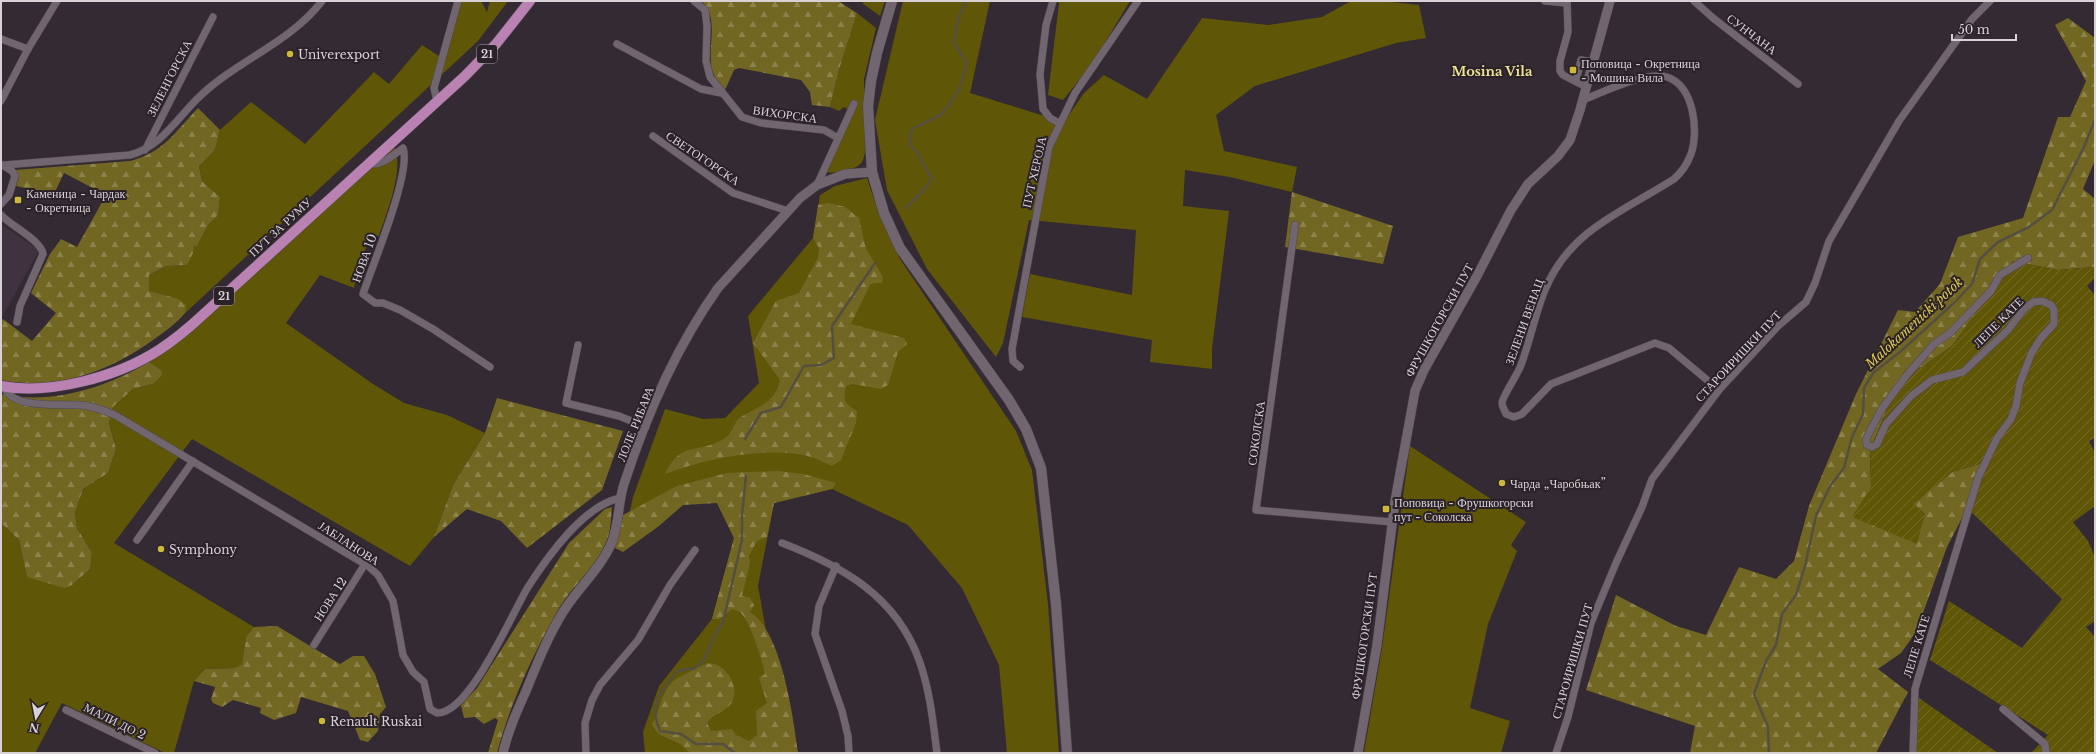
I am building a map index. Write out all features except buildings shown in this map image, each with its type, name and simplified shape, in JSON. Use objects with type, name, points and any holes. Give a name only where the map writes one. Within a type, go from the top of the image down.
[{"type":"main road","name":"ПУТ ЗА РУМУ","points":[[3,386],[39,387],[78,382],[117,370],[158,351],[206,312],[485,56],[530,1]]},
{"type":"main road","points":[[892,1],[877,53],[871,81],[868,106],[872,172],[884,213],[900,248],[1009,400],[1026,429],[1041,468],[1056,604],[1067,753]]},
{"type":"street","points":[[1,101],[28,49],[57,1]]},
{"type":"street","points":[[2,165],[130,155],[145,150],[160,139],[198,98],[298,26],[322,1]]},
{"type":"street","points":[[437,101],[434,88],[458,1]]},
{"type":"street","name":"ВИХОРСКА","points":[[694,1],[704,10],[707,26],[706,61],[710,77],[742,118],[824,130],[838,138]]},
{"type":"street","points":[[1053,1],[1046,25],[1040,74],[1043,109],[1050,118],[1060,123]]},
{"type":"street","name":"ПУТ ХЕРОЈА","points":[[1020,367],[1013,361],[1012,349],[1049,147],[1075,93],[1138,1]]},
{"type":"street","points":[[1545,1],[1568,3],[1568,32],[1560,61],[1560,71],[1586,87]]},
{"type":"street","name":"ФРУШКОГОРСКИ ПУТ","points":[[1358,753],[1377,646],[1392,522],[1410,411],[1419,379],[1477,276],[1511,210],[1528,184],[1558,156],[1570,140],[1583,100],[1610,1]]},
{"type":"street","name":"СУНЧАНА","points":[[1694,1],[1713,18],[1798,84]]},
{"type":"street","name":"СТАРОИРИШКИ ПУТ","points":[[1556,753],[1568,717],[1591,623],[1616,563],[1640,513],[1652,479],[1719,390],[1778,326],[1806,302],[1815,283],[1829,241],[1899,122],[1972,19],[1990,1]]},
{"type":"street","name":"ЗЕЛЕНГОРСКА","points":[[145,150],[213,16]]},
{"type":"street","points":[[1,39],[28,49]]},
{"type":"street","points":[[617,44],[701,89],[721,93]]},
{"type":"street","points":[[1576,81],[1581,60],[1593,62]]},
{"type":"street","name":"ЗЕЛЕНИ ВЕНАЦ","points":[[1583,100],[1645,76],[1666,77],[1678,83],[1686,91],[1693,115],[1694,138],[1692,154],[1685,169],[1674,179],[1592,228],[1572,246],[1563,258],[1546,288],[1521,366],[1513,384],[1502,399],[1502,405],[1506,414],[1514,417],[1522,414],[1551,384],[1655,343],[1669,348],[1719,390]]},
{"type":"street","points":[[817,185],[854,104]]},
{"type":"street","name":"СВЕТОГОРСКА","points":[[652,136],[733,193],[788,211]]},
{"type":"street","name":"НОВА 10","points":[[368,163],[373,165],[380,164],[403,148],[405,162],[393,208],[363,294],[375,303],[383,303],[400,310],[433,329],[490,367]]},
{"type":"street","points":[[1,204],[9,195],[15,176],[2,165]]},
{"type":"street","name":"ЛОЛЕ РИБАРА","points":[[503,753],[508,736],[534,670],[557,623],[612,543],[617,523],[620,498],[646,427],[677,357],[709,301],[718,288],[800,198],[817,185],[845,174],[872,172]]},
{"type":"street","points":[[1,215],[37,243],[42,249],[43,254],[20,306],[17,322]]},
{"type":"street","name":"СОКОЛСКА","points":[[1295,225],[1256,510],[1392,522]]},
{"type":"street","name":"ЛЕПЕ КАТЕ","points":[[1913,753],[1915,689],[1978,478],[1997,438],[2011,420],[2020,383],[2028,359],[2041,338],[2054,324],[2054,310],[2051,305],[2042,301],[2033,302],[2024,309],[2008,330],[1963,372],[1932,380],[1912,396],[1886,424],[1878,444],[1872,447],[1867,446],[1866,439],[1881,410],[1906,376],[1934,344],[1950,333],[1990,291],[2000,275],[2028,258]]},
{"type":"street","points":[[578,345],[566,403],[618,416],[646,427]]},
{"type":"street","name":"ЈАБЛАНОВА","points":[[3,386],[6,392],[14,398],[30,402],[44,405],[83,405],[106,411],[124,420],[365,564],[378,575],[393,601],[403,655],[413,672],[424,682],[430,709],[437,713],[445,713],[455,707],[467,693],[495,649],[528,588],[569,531],[605,502],[620,498]]},
{"type":"street","points":[[137,540],[193,461]]},
{"type":"street","points":[[782,543],[836,566],[865,586],[882,602],[899,622],[910,640],[919,660],[926,683],[937,753]]},
{"type":"street","points":[[586,753],[585,723],[592,700],[600,685],[638,640],[670,585],[696,550]]},
{"type":"street","name":"НОВА 12","points":[[314,645],[365,564]]},
{"type":"street","points":[[836,566],[819,606],[815,634],[842,711],[848,736],[849,753]]},
{"type":"street","points":[[2003,709],[2045,744],[2046,753]]},
{"type":"street","name":"МАЛИ ДО 2","points":[[66,710],[155,753]]},
{"type":"shaded area","points":[[462,1],[481,1],[487,12],[490,1],[508,1],[478,41],[181,317],[185,313],[176,298],[148,291],[149,275],[166,266],[187,265],[194,243],[196,248],[208,225],[218,215],[220,197],[202,181],[199,166],[215,150],[220,130],[251,102],[305,144],[374,72],[389,84],[422,45],[439,56],[452,37]]},
{"type":"shaded area","points":[[867,1],[885,1],[880,16],[862,3]]},
{"type":"shaded area","points":[[903,1],[990,1],[970,93],[1064,122],[1084,93],[1104,75],[1147,99],[1202,18],[1268,25],[1322,17],[1351,1],[1382,1],[1419,5],[1426,38],[1396,43],[1255,86],[1216,115],[1224,151],[1297,167],[1292,192],[1230,177],[1185,170],[1183,206],[1229,211],[1212,349],[1212,369],[1150,362],[1152,340],[1022,317],[1030,274],[1132,295],[1136,230],[1029,220],[1003,343],[996,357],[927,269],[887,190],[875,120]]},
{"type":"shaded area","points":[[1054,1],[1130,1],[1092,64],[1063,100],[1048,95],[1059,3]]},
{"type":"shaded area","points":[[857,13],[876,28],[864,79],[865,153],[862,162],[856,167],[841,172],[827,172],[852,112],[844,107],[839,111],[830,107],[839,70]]},
{"type":"shaded area","points":[[392,144],[396,153],[397,164],[394,189],[379,236],[371,235],[359,265],[354,288],[320,275],[286,323],[373,384],[404,403],[447,415],[485,433],[453,485],[434,537],[410,566],[192,439],[114,543],[254,627],[246,637],[242,664],[236,668],[205,669],[194,681],[174,753],[165,753],[62,703],[35,753],[1,753],[1,523],[19,540],[27,577],[72,585],[90,569],[92,553],[77,528],[75,513],[83,489],[108,473],[116,449],[109,423],[113,407],[133,389],[153,384],[161,370],[149,362],[167,349]]},
{"type":"shaded area","points":[[867,178],[879,214],[900,259],[1016,431],[1032,470],[1048,604],[1059,753],[1007,753],[999,665],[962,588],[908,525],[832,489],[774,503],[758,586],[788,753],[645,753],[643,732],[659,686],[712,619],[734,538],[717,503],[678,498],[630,511],[633,497],[665,409],[703,419],[725,418],[759,383],[748,316],[813,238],[820,195],[835,186]]},
{"type":"shaded area","points":[[1,224],[39,250],[1,319]]},
{"type":"shaded area","points":[[2013,261],[2057,270],[2095,267],[2095,278],[2087,286],[2095,295],[2095,438],[2089,441],[2095,453],[2095,506],[2073,522],[2088,541],[2095,557],[2095,621],[2086,627],[2095,637],[2095,753],[2031,753],[2048,735],[1930,660],[1949,601],[2022,648],[2062,599],[1967,508],[1986,462],[1952,472],[1914,504],[1925,514],[1917,544],[1852,517],[1871,487],[1870,450],[1897,384],[1952,346]]},
{"type":"shaded area","points":[[1410,446],[1526,522],[1511,545],[1517,551],[1488,624],[1470,708],[1510,721],[1501,753],[1364,753],[1382,648]]},
{"type":"shaded area","points":[[1919,698],[1998,753],[1916,753],[1913,713]]},
{"type":"green space","points":[[701,1],[838,1],[857,13],[839,70],[830,107],[812,105],[810,92],[801,80],[739,68],[734,70],[725,90],[717,81],[711,66],[712,26],[707,8]]},
{"type":"green space","points":[[2068,18],[2095,38],[2095,160],[2083,189],[2095,199],[2095,267],[2057,270],[2013,261],[1952,346],[1897,384],[1870,450],[1871,487],[1916,544],[1925,514],[1913,504],[1952,472],[1986,462],[1976,491],[1947,547],[1916,632],[1901,653],[1878,669],[1908,692],[1876,753],[1690,753],[1695,726],[1586,690],[1616,595],[1676,626],[1706,635],[1739,567],[1776,579],[1794,561],[1809,506],[1856,394],[1898,310],[1915,312],[1940,284],[1958,237],[2023,218],[2058,117],[2070,117],[2086,81],[2055,25]]},
{"type":"green space","points":[[198,108],[220,130],[215,150],[199,166],[202,181],[220,197],[218,215],[208,225],[196,248],[194,244],[193,253],[187,265],[166,266],[149,275],[149,291],[176,298],[186,305],[185,313],[170,328],[153,340],[100,370],[61,381],[21,383],[1,380],[1,322],[3,319],[32,341],[56,313],[31,293],[50,254],[61,239],[77,247],[106,195],[64,173],[54,194],[16,186],[19,177],[15,170],[130,161],[151,153],[160,147],[176,133]]},
{"type":"green space","points":[[1292,192],[1393,226],[1383,264],[1285,247]]},
{"type":"green space","points":[[829,203],[845,207],[859,218],[866,249],[883,277],[882,283],[874,283],[870,285],[851,324],[904,338],[907,344],[898,352],[888,385],[881,389],[852,384],[846,386],[845,398],[847,404],[857,411],[856,423],[841,460],[832,466],[804,455],[770,452],[715,459],[665,474],[671,464],[683,452],[711,445],[725,438],[728,436],[739,418],[770,400],[776,392],[780,380],[753,343],[776,301],[799,293],[818,258],[819,248],[813,238],[818,205]]},
{"type":"green space","points":[[149,362],[161,370],[162,375],[153,384],[133,389],[113,407],[109,423],[116,449],[108,473],[83,489],[75,513],[77,528],[92,553],[90,569],[72,585],[64,588],[27,577],[19,540],[1,523],[1,394],[20,397],[39,397],[59,396],[78,392],[114,380]]},
{"type":"green space","points":[[497,398],[623,431],[602,490],[527,548],[501,521],[467,509],[434,537],[453,485],[485,433]]},
{"type":"green space","points":[[778,471],[803,474],[836,483],[832,489],[774,503],[767,537],[757,541],[749,556],[750,563],[742,596],[750,598],[754,605],[750,612],[761,622],[770,637],[778,656],[789,698],[798,753],[689,753],[680,744],[659,734],[652,724],[664,694],[671,683],[676,679],[706,664],[713,664],[725,670],[732,682],[734,696],[732,702],[723,711],[712,717],[707,723],[711,731],[732,729],[736,735],[749,741],[757,735],[756,711],[767,703],[759,678],[765,674],[764,668],[756,642],[745,617],[740,612],[732,609],[719,619],[712,619],[734,538],[717,503],[683,505],[659,526],[623,552],[615,548],[623,515],[677,486],[727,473]]},
{"type":"green space","points":[[612,507],[611,524],[603,549],[558,610],[540,644],[515,698],[497,753],[488,753],[498,720],[495,718],[484,724],[475,717],[464,718],[461,705],[477,688],[569,543],[605,509]]},
{"type":"green space","points":[[277,626],[340,664],[353,656],[364,656],[375,674],[386,707],[380,714],[378,731],[368,742],[360,740],[348,711],[301,697],[296,713],[274,720],[260,713],[261,708],[233,700],[222,707],[213,703],[211,699],[215,687],[194,681],[205,669],[235,668],[242,664],[246,637],[254,627]]},
{"type":"waterway","points":[[905,208],[921,193],[932,179],[918,154],[909,143],[912,129],[942,114],[959,90],[967,63],[954,42],[958,18],[965,5],[964,1]]},
{"type":"waterway","name":"Malokamenicki potok","points":[[1769,753],[1768,727],[1754,694],[1766,661],[1776,645],[1782,614],[1796,595],[1805,566],[1816,516],[1830,486],[1844,468],[1852,437],[1863,414],[1864,388],[1873,373],[1901,351],[1955,302],[1972,284],[1980,259],[1998,242],[2029,227],[2052,210],[2084,147],[2095,120]]},
{"type":"waterway","points":[[745,439],[761,413],[781,407],[804,366],[821,365],[834,358],[832,326],[875,263]]},
{"type":"waterway","points":[[735,753],[723,744],[696,744],[681,734],[660,731],[655,713],[658,699],[666,685],[677,671],[695,668],[704,660],[713,638],[723,622],[742,540],[742,515],[746,476]]},
{"type":"place","name":"Univerexport","points":[[290,54]]},
{"type":"place","name":"Поповица - Окретница - Мошина Вила","points":[[1573,70]]},
{"type":"place","name":"Каменица - Чардак - Окретница","points":[[18,200]]},
{"type":"place","name":"Чарда „Чаробњак”","points":[[1502,483]]},
{"type":"place","name":"Поповица - Фрушкогорски пут - Соколска","points":[[1386,509]]},
{"type":"place","name":"Symphony","points":[[161,549]]},
{"type":"place","name":"Renault Ruskai","points":[[322,721]]},
{"type":"district","name":"Mosina Vila","points":[[1492,71]]}]
